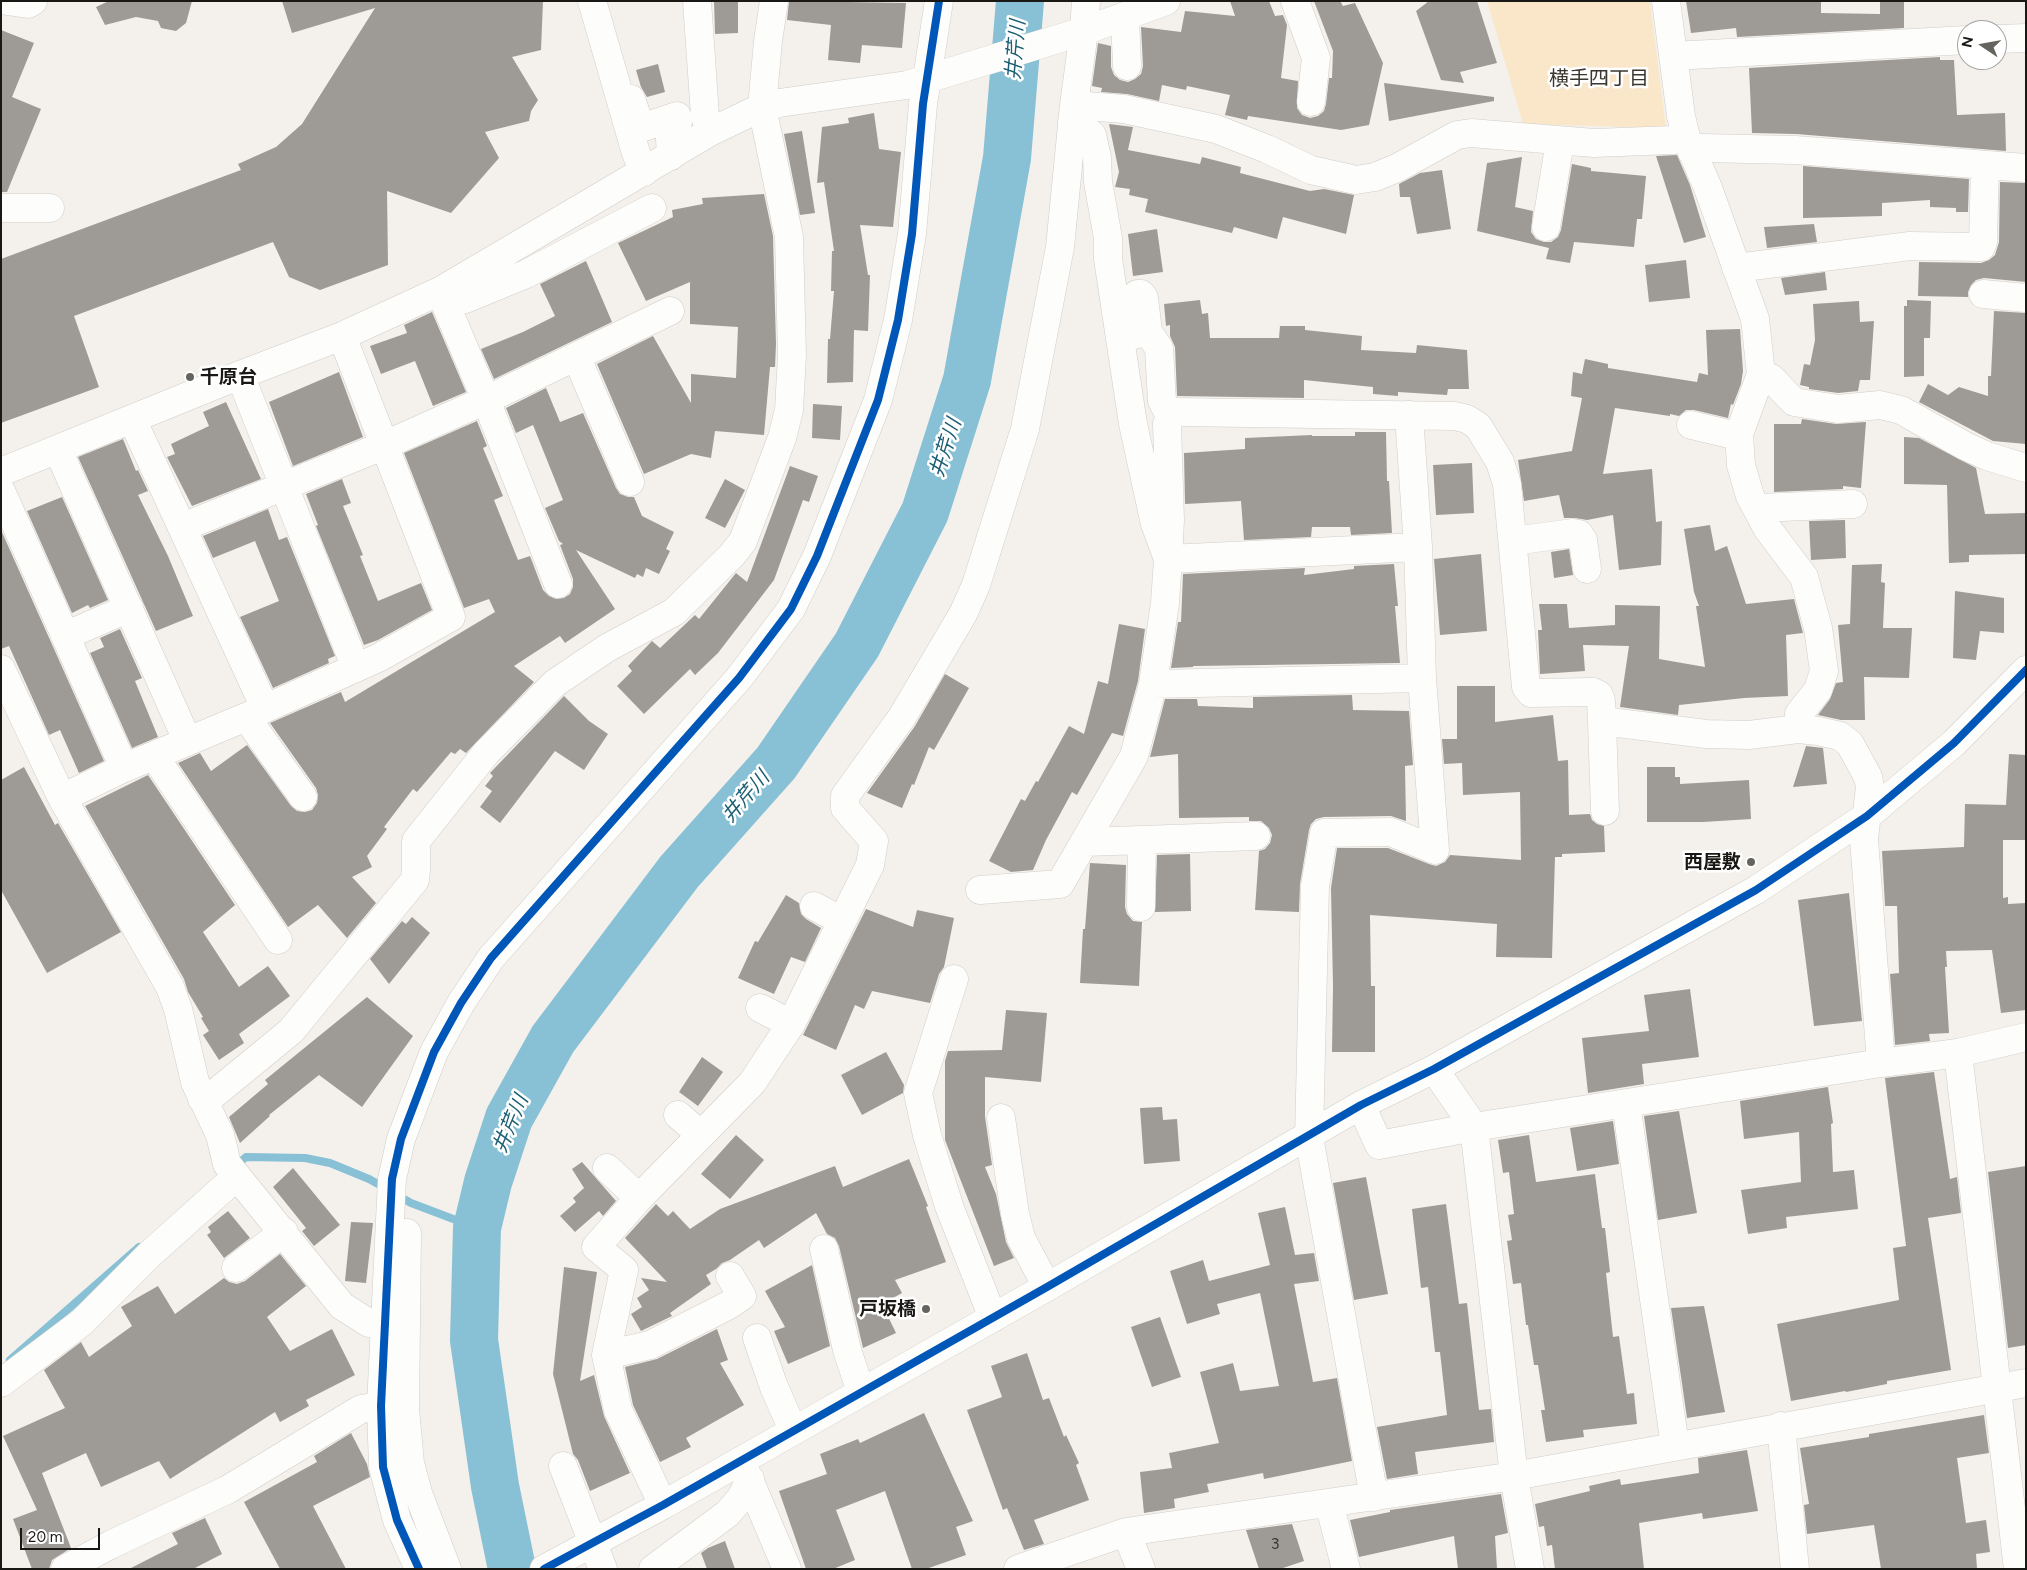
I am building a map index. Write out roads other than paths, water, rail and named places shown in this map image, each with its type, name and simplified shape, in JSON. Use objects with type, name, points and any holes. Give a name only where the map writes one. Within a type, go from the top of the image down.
[{"type":"street","points":[[8,1],[28,4],[33,1]]},
{"type":"street","points":[[592,1],[636,153],[644,172]]},
{"type":"street","points":[[698,1],[705,116],[710,132]]},
{"type":"street","points":[[202,1099],[213,1095],[291,1031],[414,880],[416,841],[486,753],[555,683],[606,648],[674,612],[732,555],[743,541],[782,438],[788,410],[792,355],[789,237],[762,107],[774,1]]},
{"type":"street","points":[[419,1569],[397,1520],[383,1467],[381,1406],[392,1179],[401,1139],[434,1052],[461,1003],[491,958],[739,678],[791,609],[813,565],[878,400],[898,320],[912,234],[923,104],[932,77],[939,1]]},
{"type":"street","points":[[663,1505],[618,1410],[606,1355],[624,1270],[596,1247],[638,1198],[752,1083],[791,1024],[870,865],[874,841],[845,808],[844,796],[902,717],[963,614],[976,585],[1025,429],[1060,247],[1079,33],[1086,1]]},
{"type":"street","points":[[1,472],[240,375],[443,298],[710,132],[762,107],[907,85],[1079,33],[1166,1]]},
{"type":"street","points":[[1295,1],[1316,58],[1311,102]]},
{"type":"street","points":[[1666,1],[1681,116],[1689,145],[1708,188],[1755,319],[1761,374],[1739,434],[1741,465],[1750,496],[1767,528],[1804,577],[1818,628],[1824,671],[1818,690],[1799,714],[1798,729]]},
{"type":"street","points":[[1125,16],[1127,66]]},
{"type":"street","points":[[2007,39],[2026,38]]},
{"type":"street","points":[[1673,56],[1957,41]]},
{"type":"street","points":[[622,73],[641,128],[677,116],[678,122],[670,139],[671,156]]},
{"type":"street","points":[[1073,114],[1124,108],[1216,129],[1267,149],[1311,170],[1356,180],[1374,177],[1397,168],[1456,135],[1471,133],[1594,143],[1673,140],[1701,148],[1795,150],[2026,168]]},
{"type":"street","points":[[1073,114],[1092,135],[1097,157],[1098,182],[1108,238],[1108,259],[1133,424],[1153,515],[1168,559]]},
{"type":"street","points":[[1546,227],[1560,141]]},
{"type":"street","points":[[1736,268],[1910,246],[1981,247],[1983,242],[1985,166]]},
{"type":"street","points":[[1,208],[50,208]]},
{"type":"street","points":[[443,298],[465,299],[526,274],[652,208]]},
{"type":"street","points":[[1120,339],[1137,334],[1139,330],[1136,299],[1137,294],[1141,294],[1144,298],[1148,332],[1159,348],[1162,401],[1170,416]]},
{"type":"street","points":[[1983,294],[2026,298]]},
{"type":"street","points":[[443,298],[486,400],[558,584]]},
{"type":"street","points":[[183,527],[385,444],[486,400],[577,358],[670,311]]},
{"type":"street","points":[[62,798],[124,768],[155,757],[187,740],[378,658],[451,616],[342,336]]},
{"type":"street","points":[[577,358],[630,482]]},
{"type":"street","points":[[1761,374],[1771,378],[1794,402],[1838,409],[1874,405],[1901,410],[1965,446],[1987,456],[2026,468]]},
{"type":"street","points":[[240,375],[356,668]]},
{"type":"street","points":[[980,890],[1060,884],[1134,756],[1153,684],[1165,604],[1170,520],[1167,424],[1170,416],[1177,412],[1455,416],[1478,426],[1491,444],[1505,477],[1514,541],[1526,687],[1531,693],[1593,692],[1599,695],[1602,720],[1605,811]]},
{"type":"street","points":[[1374,1496],[1309,1137],[1315,886],[1324,833],[1391,832],[1435,850],[1422,678],[1418,547],[1409,415]]},
{"type":"street","points":[[132,419],[183,527],[256,712],[302,797]]},
{"type":"street","points":[[1691,425],[1730,434],[1739,434]]},
{"type":"street","points":[[58,450],[187,740]]},
{"type":"street","points":[[1,491],[124,768]]},
{"type":"street","points":[[1758,508],[1853,504]]},
{"type":"street","points":[[1514,541],[1573,533],[1579,534],[1583,540],[1587,568]]},
{"type":"street","points":[[1168,559],[1418,547]]},
{"type":"street","points":[[65,636],[129,608]]},
{"type":"street","points":[[1,670],[62,798],[170,987],[178,1009],[195,1082],[220,1135],[232,1171],[284,1232],[342,1306],[369,1323],[385,1326]]},
{"type":"street","points":[[544,1569],[663,1505],[745,1469],[793,1430],[993,1318],[1360,1106],[1434,1069],[1756,890],[1866,816],[1954,743],[2026,670]]},
{"type":"street","points":[[1153,684],[1422,678]]},
{"type":"street","points":[[1602,720],[1706,734],[1740,735],[1798,729],[1840,736],[1850,744],[1868,778],[1870,787],[1864,852],[1881,1063]]},
{"type":"street","points":[[155,757],[278,940]]},
{"type":"street","points":[[1085,842],[1256,836]]},
{"type":"street","points":[[1141,907],[1142,840]]},
{"type":"street","points":[[814,906],[842,921]]},
{"type":"street","points":[[954,979],[918,1093],[926,1135],[949,1206],[993,1318]]},
{"type":"street","points":[[760,1008],[791,1024]]},
{"type":"street","points":[[1360,1106],[1379,1145],[1474,1127],[1958,1052],[2026,1037]]},
{"type":"street","points":[[1958,1052],[2018,1569]]},
{"type":"street","points":[[1434,1069],[1474,1127],[1514,1476],[1530,1569]]},
{"type":"street","points":[[1626,1103],[1675,1446]]},
{"type":"street","points":[[678,1115],[700,1134]]},
{"type":"street","points":[[1001,1118],[1014,1214],[1021,1238],[1047,1287]]},
{"type":"street","points":[[401,1139],[409,1147],[412,1155],[407,1240],[405,1409],[410,1463],[418,1493],[447,1569]]},
{"type":"street","points":[[607,1168],[638,1198]]},
{"type":"street","points":[[1,1383],[82,1322],[232,1171]]},
{"type":"street","points":[[236,1268],[284,1232]]},
{"type":"street","points":[[824,1249],[847,1350],[861,1392]]},
{"type":"street","points":[[606,1355],[650,1345],[729,1305],[742,1296],[730,1276]]},
{"type":"street","points":[[757,1338],[774,1386],[793,1430]]},
{"type":"street","points":[[1018,1569],[1126,1532],[1514,1476],[2026,1383]]},
{"type":"street","points":[[65,1569],[110,1544],[226,1490],[361,1409],[381,1406]]},
{"type":"street","points":[[1781,1426],[1795,1569]]},
{"type":"street","points":[[563,1466],[586,1546],[603,1569]]},
{"type":"street","points":[[653,1569],[727,1514],[741,1498],[745,1469]]},
{"type":"street","points":[[745,1469],[787,1569]]},
{"type":"street","points":[[1329,1503],[1346,1569]]},
{"type":"street","points":[[1126,1532],[1141,1569]]},
{"type":"waterway","name":"井芹川","points":[[512,1569],[495,1486],[474,1340],[477,1228],[488,1182],[509,1118],[553,1039],[679,872],[776,763],[857,645],[925,512],[967,380],[1007,158],[1020,1]]},
{"type":"waterway","points":[[234,1167],[246,1157],[305,1158],[330,1163],[369,1179],[387,1189]]},
{"type":"waterway","points":[[397,1195],[411,1203],[477,1228]]},
{"type":"waterway","points":[[10,1360],[139,1247]]},
{"type":"place","name":"千原台","points":[[190,377]]},
{"type":"place","name":"西屋敷","points":[[1751,862]]},
{"type":"place","name":"戸坂橋","points":[[926,1309]]},
{"type":"district","name":"横手四丁目","points":[[1599,79]]}]
